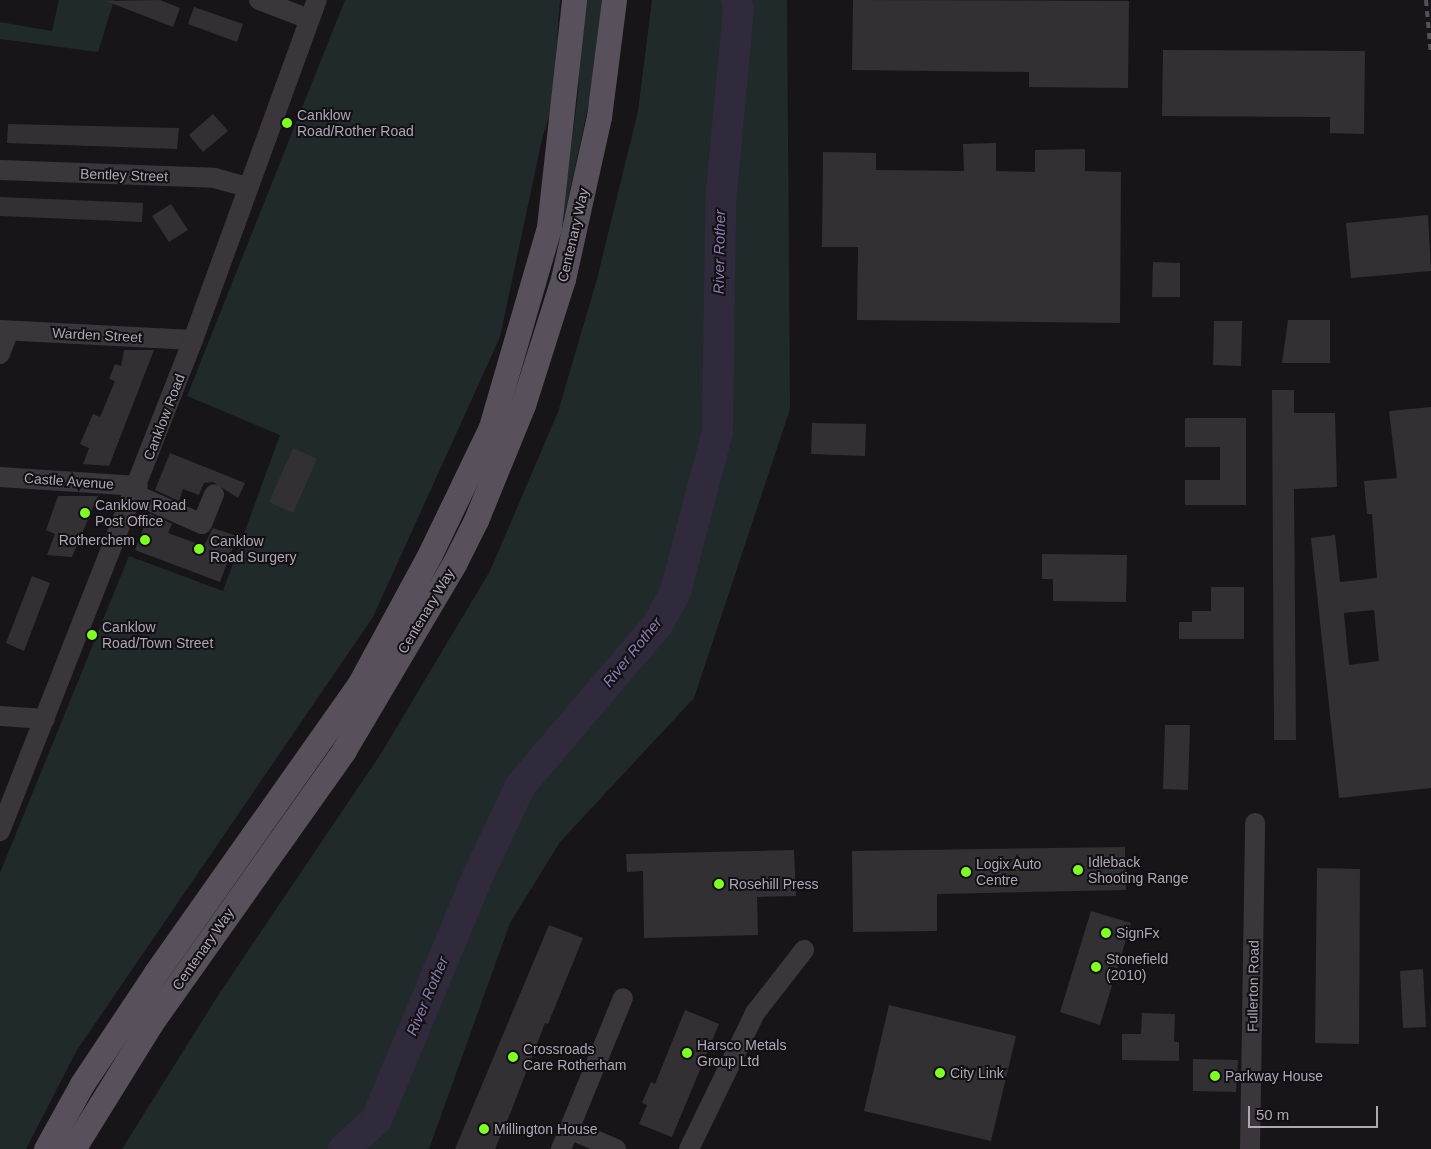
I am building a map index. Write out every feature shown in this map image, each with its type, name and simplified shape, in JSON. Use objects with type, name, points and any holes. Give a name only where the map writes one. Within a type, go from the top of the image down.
[{"type":"main road","name":"Centenary Way","points":[[46,1149],[82,1084],[155,974],[358,685],[430,554],[491,427],[549,227],[574,0]]},
{"type":"main road","name":"Centenary Way","points":[[73,1149],[151,1023],[344,750],[455,562],[476,520],[523,405],[563,279],[599,117],[614,0]]},
{"type":"street","points":[[259,0],[309,19]]},
{"type":"street","name":"Canklow Road","points":[[0,831],[136,490],[317,0]]},
{"type":"street","name":"Bentley Street","points":[[0,170],[214,178],[247,187]]},
{"type":"street","points":[[0,354],[4,330]]},
{"type":"street","name":"Warden Street","points":[[4,330],[193,340]]},
{"type":"street","name":"Castle Avenue","points":[[0,477],[136,490]]},
{"type":"street","points":[[136,490],[202,524],[214,494]]},
{"type":"street","points":[[0,716],[45,719]]},
{"type":"street","name":"Fullerton Road","points":[[1250,1149],[1255,823]]},
{"type":"street","points":[[689,1149],[755,1014],[804,950]]},
{"type":"street","points":[[561,1149],[623,998]]},
{"type":"street","points":[[569,1129],[616,1149]]},
{"type":"shaded area","points":[[59,0],[114,0],[98,52],[0,39],[0,22],[52,31]]},
{"type":"shaded area","points":[[345,0],[560,0],[552,107],[542,139],[500,337],[373,617],[77,1050],[26,1149],[0,1149],[0,873],[129,556],[223,591],[280,435],[187,396]]},
{"type":"shaded area","points":[[583,0],[602,0],[590,98],[559,241],[578,93]]},
{"type":"shaded area","points":[[652,0],[787,0],[790,409],[694,698],[560,842],[510,923],[429,1149],[122,1149],[219,994],[382,752],[490,571],[558,412],[597,279],[638,111]]},
{"type":"building","points":[[160,0],[180,8],[173,27],[106,1]]},
{"type":"building","points":[[853,0],[1129,1],[1128,88],[1029,87],[1029,72],[852,70]]},
{"type":"building","points":[[194,7],[243,24],[237,42],[188,24]]},
{"type":"building","points":[[1163,50],[1365,51],[1364,134],[1330,133],[1330,117],[1162,116]]},
{"type":"building","points":[[213,114],[228,131],[203,152],[189,135]]},
{"type":"building","points":[[8,124],[179,128],[177,149],[7,143]]},
{"type":"building","points":[[996,143],[996,171],[1035,172],[1035,150],[1085,149],[1085,171],[1121,172],[1120,323],[857,320],[858,247],[822,247],[823,152],[876,153],[876,170],[964,171],[963,144]]},
{"type":"building","points":[[0,197],[143,203],[142,222],[0,216]]},
{"type":"building","points":[[171,204],[188,230],[169,242],[152,216]]},
{"type":"building","points":[[1428,215],[1431,271],[1351,278],[1346,223]]},
{"type":"building","points":[[1153,262],[1180,263],[1180,297],[1152,297]]},
{"type":"building","points":[[1288,320],[1330,320],[1330,363],[1282,363]]},
{"type":"building","points":[[1214,321],[1242,321],[1241,366],[1213,365]]},
{"type":"building","points":[[124,350],[154,350],[109,466],[83,464],[89,448],[80,444],[93,414],[100,417],[115,381],[109,379],[115,364],[121,366]]},
{"type":"building","points":[[1272,390],[1294,390],[1294,413],[1335,413],[1337,487],[1294,489],[1296,740],[1274,740]]},
{"type":"building","points":[[1431,407],[1431,788],[1339,798],[1311,538],[1335,535],[1340,582],[1377,578],[1372,514],[1367,514],[1364,481],[1397,478],[1389,411]],"holes":[[[1374,610],[1379,661],[1349,665],[1344,613]]]},
{"type":"building","points":[[1185,418],[1246,418],[1246,505],[1185,505],[1185,480],[1220,480],[1220,447],[1185,447]]},
{"type":"building","points":[[812,423],[866,424],[865,456],[811,454]]},
{"type":"building","points":[[293,448],[317,459],[293,513],[269,502]]},
{"type":"building","points":[[170,453],[245,483],[238,498],[213,482],[204,483],[199,495],[183,489],[179,501],[155,490]]},
{"type":"building","points":[[58,496],[98,496],[72,557],[47,555],[55,534],[46,530]]},
{"type":"building","points":[[149,513],[172,524],[168,533],[204,546],[213,528],[237,536],[220,582],[135,550]]},
{"type":"building","points":[[1042,554],[1127,555],[1126,602],[1053,601],[1053,579],[1042,579]]},
{"type":"building","points":[[32,576],[50,583],[24,651],[6,643]]},
{"type":"building","points":[[1211,587],[1244,587],[1244,639],[1179,639],[1179,622],[1192,622],[1192,611],[1211,611]]},
{"type":"building","points":[[1165,725],[1190,725],[1188,790],[1163,789]]},
{"type":"building","points":[[1125,847],[1126,890],[937,894],[937,931],[853,932],[852,851]]},
{"type":"building","name":"Rosehill Press","points":[[794,850],[796,896],[757,897],[758,935],[644,938],[643,871],[627,872],[626,854]]},
{"type":"building","points":[[1317,868],[1360,869],[1359,1044],[1315,1043]]},
{"type":"building","points":[[1091,911],[1131,923],[1100,1025],[1060,1012]]},
{"type":"building","points":[[549,925],[583,938],[548,1024],[545,1023],[495,1149],[455,1149]]},
{"type":"building","points":[[1423,969],[1426,1027],[1403,1028],[1400,971]]},
{"type":"building","name":"City Link","points":[[889,1005],[1016,1036],[991,1141],[864,1111]]},
{"type":"building","name":"Harsco Metals Group Ltd","points":[[685,1010],[719,1024],[672,1137],[639,1124],[647,1105],[642,1103],[651,1082],[655,1084]]},
{"type":"building","points":[[1142,1013],[1175,1014],[1174,1042],[1179,1042],[1179,1061],[1122,1060],[1122,1034],[1141,1034]]},
{"type":"building","name":"Parkway House","points":[[1193,1059],[1238,1060],[1236,1092],[1193,1091]]},
{"type":"waterway","name":"River Rother","points":[[343,1149],[376,1119],[478,874],[520,785],[657,624],[675,591],[717,431],[720,202],[738,9],[736,0]]},
{"type":"railway","points":[[1426,0],[1431,55]]},
{"type":"place","name":"Canklow Road/Rother Road","points":[[287,123]]},
{"type":"place","name":"Canklow Road Post Office","points":[[85,513]]},
{"type":"place","name":"Rotherchem","points":[[145,540]]},
{"type":"place","name":"Canklow Road Surgery","points":[[199,549]]},
{"type":"place","name":"Canklow Road/Town Street","points":[[92,635]]},
{"type":"place","name":"Idleback Shooting Range","points":[[1078,870]]},
{"type":"place","name":"Logix Auto Centre","points":[[966,872]]},
{"type":"place","name":"Rosehill Press","points":[[719,884]]},
{"type":"place","name":"SignFx","points":[[1106,933]]},
{"type":"place","name":"Stonefield (2010)","points":[[1096,967]]},
{"type":"place","name":"Harsco Metals Group Ltd","points":[[687,1053]]},
{"type":"place","name":"Crossroads Care Rotherham","points":[[513,1057]]},
{"type":"place","name":"City Link","points":[[940,1073]]},
{"type":"place","name":"Parkway House","points":[[1215,1076]]},
{"type":"place","name":"Millington House","points":[[484,1129]]}]
